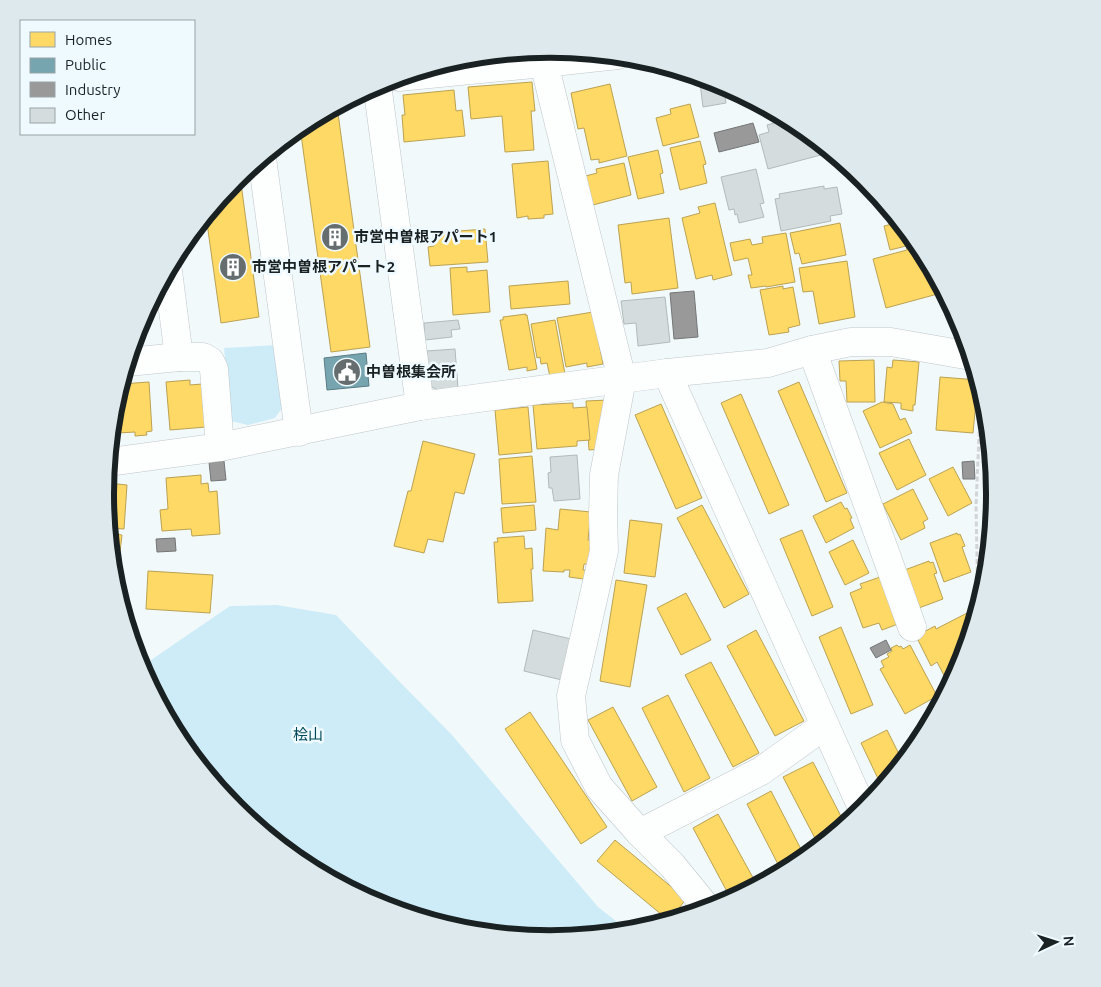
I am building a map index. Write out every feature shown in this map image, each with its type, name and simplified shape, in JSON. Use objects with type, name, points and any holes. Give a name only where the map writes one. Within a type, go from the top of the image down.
[{"type":"street","points":[[433,74],[585,59]]},
{"type":"street","points":[[544,63],[622,379],[604,475],[604,551],[572,696],[575,740],[599,787],[640,834],[672,865],[702,902]]},
{"type":"street","points":[[378,93],[420,406]]},
{"type":"street","points":[[263,166],[299,432]]},
{"type":"street","points":[[170,282],[180,357]]},
{"type":"street","points":[[115,461],[220,447],[420,406],[622,379],[768,363],[812,350],[851,342],[890,342],[964,355]]},
{"type":"street","points":[[812,350],[912,627]]},
{"type":"street","points":[[135,361],[202,356],[210,361],[214,369],[220,447]]},
{"type":"street","points":[[668,374],[859,802]]},
{"type":"street","points":[[640,834],[762,771],[824,726]]},
{"type":"path","points":[[977,581],[976,506],[980,418]]},
{"type":"green space","points":[[278,345],[284,405],[275,418],[248,425],[231,421],[224,348]]},
{"type":"green space","name":"桧山","points":[[277,605],[336,615],[452,735],[598,907],[620,924],[579,929],[522,929],[494,926],[438,915],[358,885],[308,856],[285,839],[242,802],[205,759],[173,712],[150,665],[151,660],[230,606]]},
{"type":"building: Homes","points":[[532,82],[535,111],[531,111],[534,150],[505,152],[502,116],[471,119],[468,87]]},
{"type":"building: Homes","points":[[610,84],[627,156],[599,163],[599,159],[591,160],[584,128],[578,129],[571,93]]},
{"type":"building: Homes","points":[[454,90],[456,111],[462,110],[465,136],[404,142],[402,115],[405,115],[403,95]]},
{"type":"building: Homes","points":[[690,104],[699,137],[663,146],[656,118],[671,114],[670,109]]},
{"type":"building: Homes","name":"市営中曽根アパート1","points":[[338,113],[370,347],[331,352],[301,136]]},
{"type":"building: Homes","points":[[700,141],[706,164],[703,165],[707,183],[680,190],[670,148]]},
{"type":"building: Homes","points":[[658,150],[663,173],[660,174],[664,193],[638,199],[628,157]]},
{"type":"building: Homes","points":[[548,161],[553,214],[544,215],[544,218],[528,219],[528,216],[517,218],[512,164]]},
{"type":"building: Homes","points":[[624,163],[631,195],[589,206],[582,177],[597,173],[596,169]]},
{"type":"building: Homes","name":"市営中曽根アパート2","points":[[241,186],[259,317],[221,323],[207,225]]},
{"type":"building: Homes","points":[[715,203],[732,275],[713,280],[712,275],[696,279],[682,218],[700,213],[698,207]]},
{"type":"building: Homes","points":[[669,218],[678,288],[632,294],[631,282],[625,283],[618,225]]},
{"type":"building: Homes","points":[[840,223],[846,255],[802,264],[799,253],[795,254],[790,233]]},
{"type":"building: Homes","points":[[893,224],[896,228],[913,251],[938,294],[886,308],[873,259],[907,250],[906,246],[890,250],[884,226]]},
{"type":"building: Homes","points":[[485,229],[488,262],[430,266],[428,247],[434,246],[433,233]]},
{"type":"building: Homes","points":[[786,233],[795,282],[751,288],[748,275],[752,275],[748,258],[734,261],[730,243],[750,239],[752,245],[763,243],[762,237]]},
{"type":"building: Homes","points":[[847,261],[855,317],[819,324],[813,291],[803,292],[799,268]]},
{"type":"building: Homes","points":[[467,267],[467,272],[487,270],[490,312],[453,315],[450,268]]},
{"type":"building: Homes","points":[[568,281],[570,304],[511,309],[509,286]]},
{"type":"building: Homes","points":[[783,286],[783,289],[793,287],[800,325],[788,328],[789,332],[769,335],[760,290]]},
{"type":"building: Homes","points":[[593,312],[603,364],[587,367],[587,363],[566,367],[557,318]]},
{"type":"building: Homes","points":[[526,314],[537,369],[527,371],[527,367],[509,370],[500,320],[503,320],[503,317]]},
{"type":"building: Homes","points":[[555,320],[565,374],[550,377],[547,363],[541,364],[540,357],[537,358],[531,324]]},
{"type":"building: Homes","points":[[874,360],[875,402],[847,402],[846,381],[840,381],[839,361]]},
{"type":"building: Homes","points":[[893,360],[919,362],[913,411],[901,409],[901,403],[884,402],[887,367],[892,368]]},
{"type":"building: Homes","points":[[940,377],[972,379],[976,400],[973,433],[936,430]]},
{"type":"building: Homes","points":[[190,380],[190,385],[202,384],[206,427],[170,430],[166,382]]},
{"type":"building: Homes","points":[[149,382],[152,431],[146,432],[147,435],[135,436],[135,432],[119,433],[128,383]]},
{"type":"building: Homes","points":[[799,382],[847,493],[826,502],[778,391]]},
{"type":"building: Homes","points":[[741,394],[789,505],[769,514],[721,403]]},
{"type":"building: Homes","points":[[609,400],[600,449],[589,450],[586,401]]},
{"type":"building: Homes","points":[[882,402],[893,404],[900,420],[905,418],[912,433],[880,448],[863,411]]},
{"type":"building: Homes","points":[[573,403],[573,408],[587,407],[590,440],[577,441],[577,446],[537,449],[533,405]]},
{"type":"building: Homes","points":[[661,404],[702,498],[676,509],[635,415]]},
{"type":"building: Homes","points":[[528,407],[532,452],[499,455],[495,410]]},
{"type":"building: Homes","points":[[909,439],[926,475],[897,490],[879,453]]},
{"type":"building: Homes","points":[[423,441],[475,454],[464,494],[455,492],[443,542],[428,539],[424,553],[394,546],[408,491],[411,491]]},
{"type":"building: Homes","points":[[532,456],[536,502],[502,504],[499,459]]},
{"type":"building: Homes","points":[[953,467],[972,503],[948,516],[929,479]]},
{"type":"building: Homes","points":[[201,475],[201,484],[208,483],[209,492],[217,491],[220,534],[192,536],[191,529],[162,531],[160,510],[168,509],[166,478]]},
{"type":"building: Homes","points":[[114,484],[127,485],[124,529],[116,528]]},
{"type":"building: Homes","points":[[913,489],[928,519],[923,522],[925,528],[901,540],[883,504]]},
{"type":"building: Homes","points":[[841,502],[845,509],[847,508],[852,518],[850,519],[854,528],[826,543],[813,516]]},
{"type":"building: Homes","points":[[534,505],[536,530],[503,533],[501,508]]},
{"type":"building: Homes","points":[[702,505],[749,594],[724,608],[677,518]]},
{"type":"building: Homes","points":[[560,509],[591,512],[588,540],[592,540],[593,564],[584,564],[583,570],[592,570],[591,580],[569,577],[570,570],[564,570],[564,572],[543,571],[546,528],[558,530]]},
{"type":"building: Homes","points":[[630,520],[662,524],[655,577],[624,573]]},
{"type":"building: Homes","points":[[802,530],[833,607],[812,616],[780,539]]},
{"type":"building: Homes","points":[[957,533],[958,535],[960,534],[965,546],[962,547],[971,572],[944,582],[930,543]]},
{"type":"building: Homes","points":[[116,534],[122,535],[119,558]]},
{"type":"building: Homes","points":[[524,536],[525,549],[532,548],[533,601],[498,603],[494,542],[498,542],[497,538]]},
{"type":"building: Homes","points":[[853,540],[869,573],[845,585],[829,552]]},
{"type":"building: Homes","points":[[929,561],[930,563],[933,562],[937,573],[934,574],[943,599],[916,609],[902,571]]},
{"type":"building: Homes","points":[[148,571],[213,575],[210,613],[146,609]]},
{"type":"building: Homes","points":[[880,577],[898,624],[882,630],[879,623],[863,628],[850,593],[862,588],[860,584]]},
{"type":"building: Homes","points":[[616,580],[647,585],[630,687],[600,681]]},
{"type":"building: Homes","points":[[686,593],[711,640],[681,655],[657,608]]},
{"type":"building: Homes","points":[[969,612],[963,634],[945,678],[937,662],[931,666],[916,636],[935,626],[936,629]]},
{"type":"building: Homes","points":[[841,627],[873,705],[851,714],[819,637]]},
{"type":"building: Homes","points":[[756,630],[804,721],[775,736],[727,646]]},
{"type":"building: Homes","points":[[897,645],[903,649],[910,645],[937,696],[905,714],[880,669],[884,667],[881,661],[889,657],[887,654],[892,651],[891,648]]},
{"type":"building: Homes","points":[[711,662],[759,753],[733,767],[685,675]]},
{"type":"building: Homes","points":[[668,695],[710,778],[684,792],[642,708]]},
{"type":"building: Homes","points":[[613,707],[657,787],[632,801],[588,720]]},
{"type":"building: Homes","points":[[530,712],[607,827],[581,844],[505,729]]},
{"type":"building: Homes","points":[[887,730],[899,755],[879,780],[861,743]]},
{"type":"building: Homes","points":[[813,762],[842,818],[816,839],[783,777]]},
{"type":"building: Homes","points":[[771,791],[801,850],[778,865],[747,804]]},
{"type":"building: Homes","points":[[718,814],[754,879],[727,892],[693,828]]},
{"type":"building: Homes","points":[[615,840],[686,899],[677,910],[662,915],[597,861]]},
{"type":"building: Public","name":"中曽根集会所","points":[[366,353],[369,386],[327,390],[324,358]]},
{"type":"building: Industry","points":[[753,123],[759,142],[719,152],[714,133]]},
{"type":"building: Industry","points":[[694,291],[698,337],[674,339],[670,293]]},
{"type":"building: Industry","points":[[224,461],[226,480],[211,481],[209,462]]},
{"type":"building: Industry","points":[[974,461],[975,479],[963,479],[962,462]]},
{"type":"building: Industry","points":[[175,538],[176,551],[157,552],[156,539]]},
{"type":"building: Industry","points":[[886,640],[891,650],[876,658],[870,648]]},
{"type":"building: Other","points":[[700,85],[725,94],[726,103],[703,107]]},
{"type":"building: Other","points":[[778,122],[824,154],[768,169],[759,135],[769,132],[767,125]]},
{"type":"building: Other","points":[[756,169],[764,203],[760,204],[764,217],[739,223],[734,209],[729,210],[721,177]]},
{"type":"building: Other","points":[[824,186],[824,189],[837,187],[842,214],[830,216],[831,221],[781,231],[775,199],[780,198],[779,194]]},
{"type":"building: Other","points":[[665,297],[670,342],[638,346],[636,323],[624,324],[621,301]]},
{"type":"building: Other","points":[[458,320],[460,329],[451,330],[452,337],[425,340],[424,323]]},
{"type":"building: Other","points":[[455,349],[458,388],[438,390],[430,386],[427,351]]},
{"type":"building: Other","points":[[577,455],[580,499],[554,501],[552,488],[549,488],[550,457]]},
{"type":"building: Other","points":[[533,630],[571,639],[562,680],[524,671]]},
{"type":"place","name":"市営中曽根アパート1","points":[[335,237]]},
{"type":"place","name":"市営中曽根アパート2","points":[[233,267]]},
{"type":"place","name":"中曽根集会所","points":[[347,372]]}]
